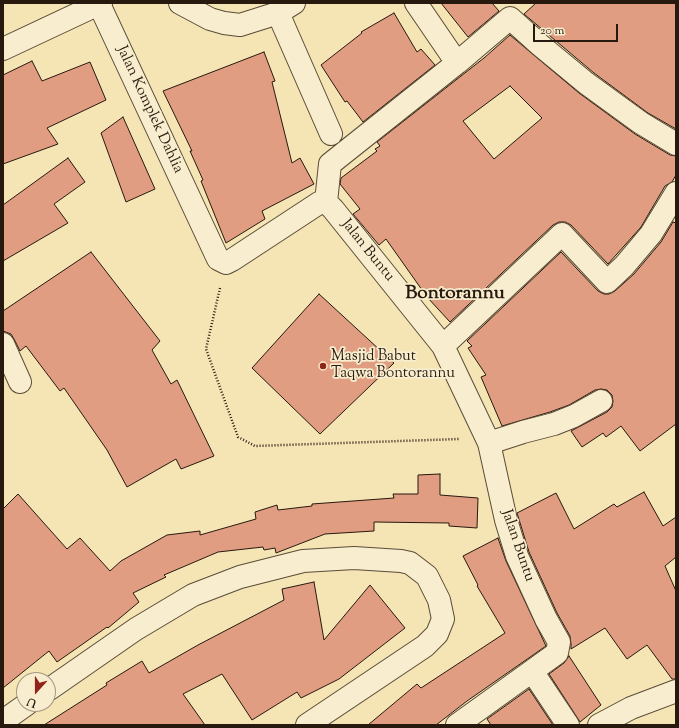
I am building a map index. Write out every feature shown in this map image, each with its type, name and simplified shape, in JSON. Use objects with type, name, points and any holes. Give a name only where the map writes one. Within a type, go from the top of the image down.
[{"type":"street","points":[[3,49],[100,3]]},
{"type":"street","name":"Jalan Komplek Dahlia","points":[[100,3],[218,259],[226,263]]},
{"type":"street","points":[[180,3],[210,19],[240,25],[286,8],[331,134]]},
{"type":"street","points":[[416,3],[457,63]]},
{"type":"street","points":[[226,263],[319,203],[326,202],[330,164],[457,63],[510,18],[586,83],[641,123],[676,144]]},
{"type":"street","points":[[443,346],[562,234],[607,282],[624,266],[651,234],[676,193]]},
{"type":"street","name":"Jalan Buntu","points":[[326,202],[443,346],[488,444],[506,520],[517,556],[546,619],[559,642],[557,653],[532,671]]},
{"type":"street","points":[[3,344],[20,382]]},
{"type":"street","points":[[488,444],[522,432],[554,424],[574,416],[601,402]]},
{"type":"street","points":[[56,684],[136,629],[193,595],[240,577],[303,561],[354,558],[401,561],[410,564],[427,576],[439,600],[443,619],[437,634],[426,646],[307,725]]},
{"type":"street","points":[[457,725],[532,671],[568,725]]},
{"type":"street","points":[[599,725],[631,708],[676,691]]},
{"type":"street","points":[[3,721],[16,712]]},
{"type":"path","points":[[226,263],[206,349],[238,437],[255,446],[488,444]]},
{"type":"building","points":[[441,3],[492,3],[499,11],[468,37]]},
{"type":"building","points":[[536,3],[676,3],[676,129],[648,113],[594,73],[524,14]]},
{"type":"building","points":[[394,13],[417,52],[421,49],[435,65],[363,122],[347,101],[345,102],[321,65],[362,33],[361,32]]},
{"type":"building","points":[[510,35],[579,93],[635,134],[670,155],[676,156],[676,175],[672,182],[665,186],[641,227],[608,264],[571,225],[565,222],[559,222],[553,225],[450,322],[427,297],[386,239],[379,245],[353,214],[360,209],[340,184],[341,178],[377,151],[375,149],[380,146],[377,142],[484,58]],"holes":[[[510,86],[542,118],[494,159],[463,121]]]},
{"type":"building","points":[[264,52],[275,81],[272,82],[292,163],[300,158],[314,184],[262,211],[265,219],[226,243],[201,181],[203,180],[190,151],[192,151],[163,91]]},
{"type":"building","points":[[32,61],[42,81],[90,62],[106,100],[47,128],[58,144],[3,164],[3,75]]},
{"type":"building","points":[[123,117],[155,189],[126,202],[101,133]]},
{"type":"building","points":[[68,158],[85,182],[54,204],[68,223],[3,261],[3,205]]},
{"type":"building","points":[[673,222],[676,223],[676,424],[640,451],[621,426],[606,437],[603,433],[582,447],[571,431],[607,412],[612,407],[612,395],[607,390],[601,389],[595,390],[569,405],[502,426],[481,377],[486,375],[468,348],[472,346],[467,341],[561,252],[598,291],[604,294],[609,294],[615,291],[634,274],[661,242]]},
{"type":"building","points":[[91,252],[160,341],[152,350],[171,384],[177,380],[214,456],[181,469],[176,459],[127,487],[107,450],[64,388],[60,391],[26,346],[20,351],[11,334],[3,331],[3,311]]},
{"type":"building","name":"Masjid Babut Taqwa Bontorannu","points":[[319,294],[394,363],[320,434],[252,368]]},
{"type":"building","points":[[440,474],[440,495],[478,498],[477,528],[449,526],[449,523],[374,522],[374,531],[325,534],[276,553],[275,548],[264,550],[263,547],[218,552],[164,575],[166,577],[133,593],[139,602],[108,628],[107,627],[57,662],[49,651],[23,672],[16,672],[16,678],[3,688],[3,509],[18,494],[67,549],[80,538],[110,571],[121,561],[167,535],[200,531],[200,535],[256,519],[255,512],[277,505],[278,510],[312,506],[312,504],[394,498],[393,494],[418,494],[418,475]]},
{"type":"building","points":[[644,492],[663,526],[676,517],[676,557],[665,566],[676,591],[676,679],[672,679],[647,645],[627,659],[605,628],[571,649],[570,636],[557,613],[529,552],[517,513],[556,493],[574,529],[614,504],[617,507]]},
{"type":"building","points":[[498,538],[506,561],[546,646],[467,701],[436,725],[368,725],[417,684],[421,688],[505,633],[477,586],[478,585],[463,556]]},
{"type":"building","points":[[314,582],[324,640],[370,585],[405,628],[339,679],[301,698],[297,692],[252,720],[222,674],[183,694],[205,725],[44,725],[107,685],[106,683],[142,661],[149,673],[198,645],[284,600],[282,589]]},
{"type":"building","points":[[569,656],[601,705],[580,722],[549,674],[564,663]]},
{"type":"building","points":[[529,689],[553,725],[491,725],[487,719]]},
{"type":"place","name":"Masjid Babut Taqwa Bontorannu","points":[[323,366]]},
{"type":"district","name":"Bontorannu","points":[[455,295]]}]
